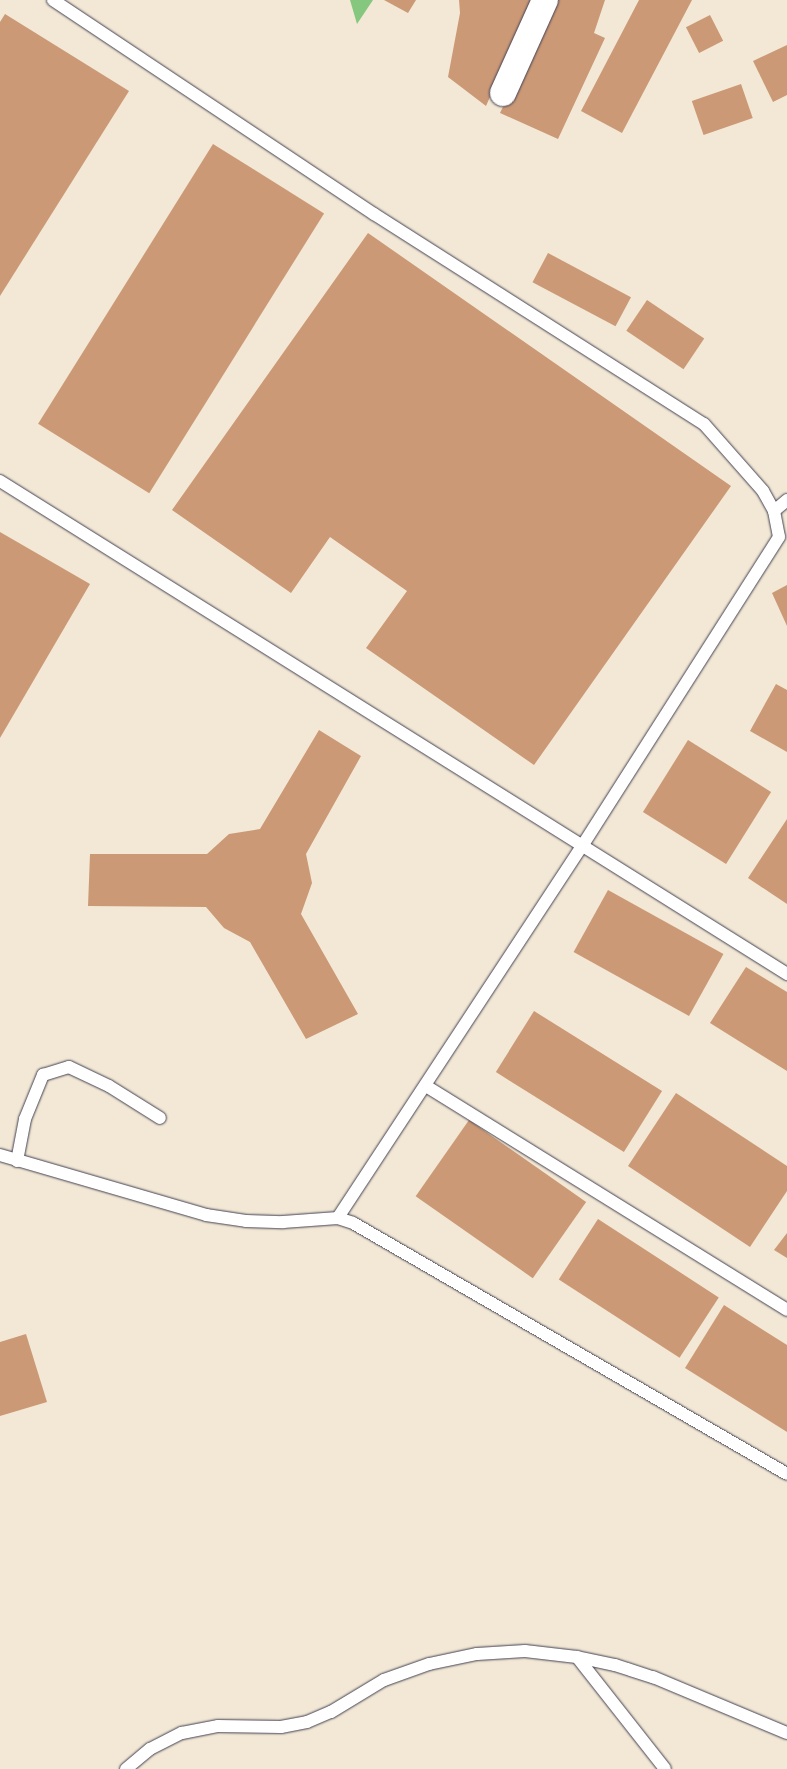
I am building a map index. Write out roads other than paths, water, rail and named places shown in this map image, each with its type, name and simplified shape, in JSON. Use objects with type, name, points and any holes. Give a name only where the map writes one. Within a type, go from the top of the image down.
[{"type":"street","points":[[503,93],[545,0]]},
{"type":"lane","points":[[52,0],[374,214],[704,424],[763,491],[774,511],[779,537],[582,846],[338,1218]]},
{"type":"lane","points":[[0,481],[787,974]]},
{"type":"lane","points":[[774,511],[787,500]]},
{"type":"lane","points":[[17,1160],[25,1119],[43,1075],[69,1067],[109,1086],[160,1118]]},
{"type":"lane","points":[[426,1086],[787,1310]]},
{"type":"lane","points":[[0,1155],[206,1215],[246,1221],[283,1222],[338,1218],[360,1226],[787,1474]]},
{"type":"lane","points":[[126,1769],[150,1749],[182,1733],[218,1726],[281,1727],[307,1722],[332,1712],[384,1680],[429,1664],[477,1654],[525,1651],[577,1657],[615,1665],[652,1677],[787,1733]]},
{"type":"lane","points":[[577,1657],[665,1769]]}]
